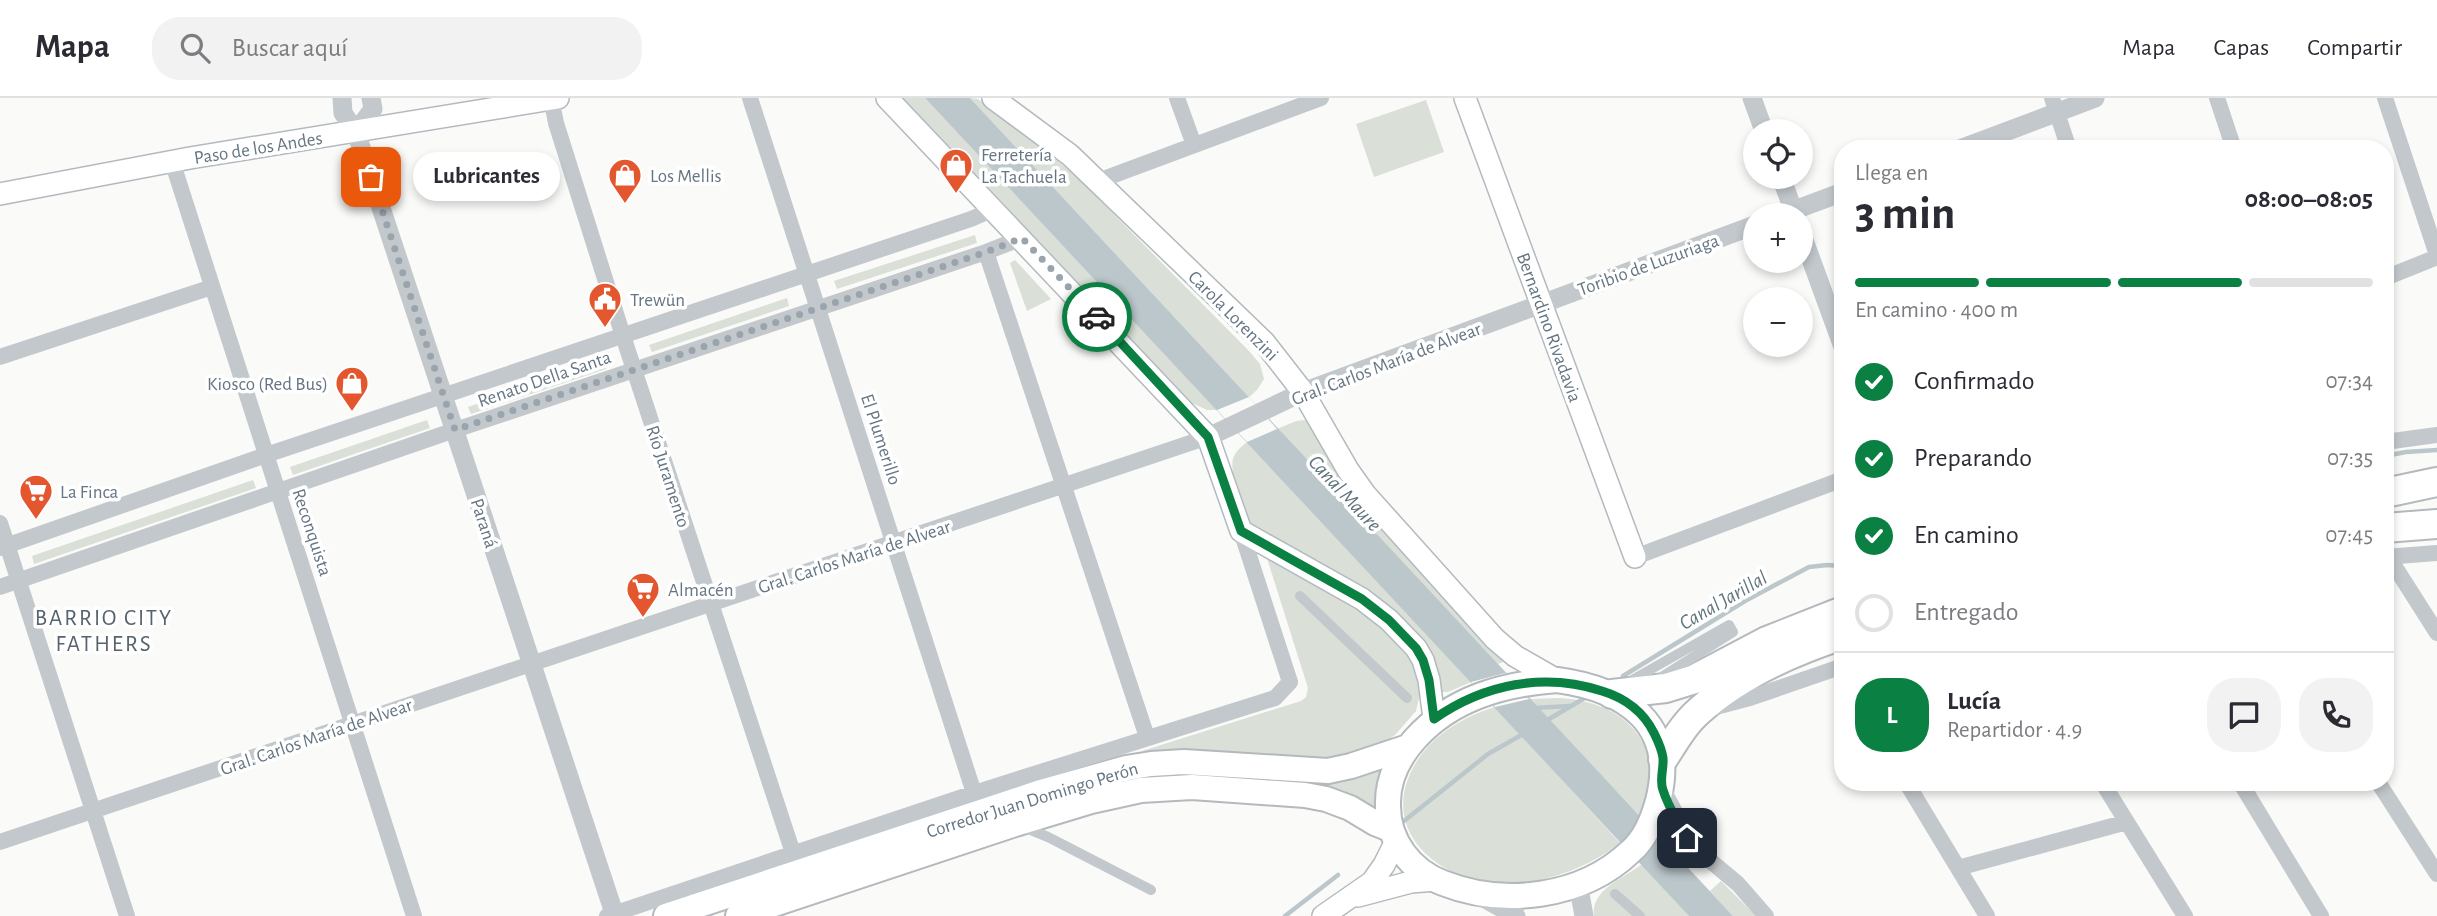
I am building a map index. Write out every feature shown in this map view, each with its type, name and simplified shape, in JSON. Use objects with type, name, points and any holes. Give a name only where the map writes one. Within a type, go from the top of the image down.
[{"type":"highway","points":[[2394,491],[2437,482]]},
{"type":"highway","points":[[2394,507],[2437,503]]},
{"type":"highway","points":[[2394,527],[2437,524]]},
{"type":"highway","points":[[1637,688],[1639,711],[1653,731],[1663,759],[1662,788],[1650,826],[1630,853],[1612,866],[1578,883],[1522,897],[1503,897],[1472,892],[1436,880],[1417,868],[1393,835],[1387,809],[1390,784],[1408,747],[1434,719],[1459,704],[1482,694],[1516,685],[1557,680],[1583,685],[1667,688],[1695,679],[1767,641],[1834,615]]},
{"type":"highway","points":[[1663,759],[1681,730],[1698,711],[1745,679],[1775,663],[1834,639]]},
{"type":"highway","name":"Corredor Juan Domingo Perón","points":[[666,916],[1041,792],[1115,771],[1151,764],[1184,762],[1328,771],[1408,747]]},
{"type":"highway","name":"Corredor Juan Domingo Perón","points":[[738,916],[1015,824],[1120,794],[1175,787],[1290,793],[1326,799],[1350,808],[1393,835]]},
{"type":"main road","name":"Paso de los Andes","points":[[0,194],[172,161],[553,98]]},
{"type":"main road","points":[[887,98],[1208,437],[1241,531],[1362,599],[1389,620],[1416,648],[1429,680],[1434,719]]},
{"type":"main road","name":"Carola Lorenzini","points":[[993,98],[1070,155],[1264,342],[1303,393],[1348,470],[1374,503],[1495,639],[1515,656],[1557,680]]},
{"type":"main road","name":"Bernardino Rivadavia","points":[[1465,98],[1634,557]]},
{"type":"main road","points":[[1323,916],[1350,899],[1378,875],[1393,835]]},
{"type":"main road","points":[[1350,899],[1410,882],[1436,880]]},
{"type":"street","name":"Paraná","points":[[342,98],[343,113],[356,132],[612,915]]},
{"type":"street","points":[[356,132],[373,109],[372,98]]},
{"type":"street","name":"Río Juramento","points":[[553,98],[556,123],[623,336],[793,853]]},
{"type":"street","name":"El Plumerillo","points":[[750,98],[974,793]]},
{"type":"street","points":[[1177,98],[1194,145]]},
{"type":"street","points":[[1098,181],[1321,98]]},
{"type":"street","points":[[1752,98],[1760,119]]},
{"type":"street","points":[[1979,140],[2055,105],[2095,98]]},
{"type":"street","points":[[2217,98],[2231,140]]},
{"type":"street","points":[[2385,98],[2437,256],[2394,274]]},
{"type":"street","points":[[2055,105],[2066,140]]},
{"type":"street","name":"Reconquista","points":[[172,161],[414,916]]},
{"type":"street","points":[[1813,204],[1834,196]]},
{"type":"street","name":"Renato Della Santa","points":[[4,547],[266,455],[971,219],[994,209]]},
{"type":"street","name":"Toribio de Luzuriaga","points":[[1541,304],[1743,229]]},
{"type":"street","name":"Renato Della Santa","points":[[0,587],[1022,238]]},
{"type":"street","points":[[986,252],[1147,737]]},
{"type":"street","points":[[1813,265],[1834,322]]},
{"type":"street","points":[[0,357],[212,287]]},
{"type":"street","name":"Gral. Carlos María de Alvear","points":[[0,842],[1208,437],[1303,393],[1541,304]]},
{"type":"street","points":[[2394,441],[2437,435]]},
{"type":"street","points":[[1634,557],[1834,482]]},
{"type":"street","points":[[0,523],[4,547],[19,581],[127,916]]},
{"type":"street","points":[[612,915],[974,793],[1275,698],[1290,682],[1241,531]]},
{"type":"street","points":[[2394,556],[2437,553]]},
{"type":"street","points":[[2394,568],[2437,633]]},
{"type":"street","points":[[1300,596],[1407,698]]},
{"type":"street","points":[[1729,625],[1733,632],[1637,688],[1632,680],[1729,625]]},
{"type":"street","points":[[1698,711],[1834,673]]},
{"type":"street","points":[[1662,788],[1687,838],[1695,848],[1738,884],[1766,916]]},
{"type":"street","points":[[1911,791],[1987,916]]},
{"type":"street","points":[[2108,791],[2185,916]]},
{"type":"street","points":[[2245,791],[2321,916]]},
{"type":"street","points":[[2384,791],[2437,874]]},
{"type":"street","points":[[1958,868],[2127,822]]},
{"type":"street","points":[[1015,824],[1048,837],[1151,890]]},
{"type":"street","points":[[1578,883],[1584,916]]},
{"type":"street","points":[[1472,892],[1516,916]]},
{"type":"street","points":[[1615,894],[1640,916]]},
{"type":"shaded area","points":[[901,98],[925,98],[1217,410],[1207,410],[1192,403],[992,197]]},
{"type":"shaded area","points":[[925,98],[970,98],[1733,916],[1689,916]]},
{"type":"shaded area","points":[[970,98],[978,99],[1020,129],[1079,179],[1249,351],[1260,364],[1264,379],[1257,390],[1249,397]]},
{"type":"shaded area","points":[[1426,100],[1444,152],[1374,177],[1356,124]]},
{"type":"shaded area","points":[[975,235],[977,243],[837,289],[834,281]]},
{"type":"shaded area","points":[[1015,260],[1051,299],[1027,311],[1010,263]]},
{"type":"shaded area","points":[[787,298],[789,306],[652,352],[649,345]]},
{"type":"shaded area","points":[[603,361],[606,369],[471,414],[468,407]]},
{"type":"shaded area","points":[[427,420],[430,428],[293,475],[290,467]]},
{"type":"shaded area","points":[[1305,420],[1504,659],[1503,662],[1498,664],[1277,429]]},
{"type":"shaded area","points":[[1247,442],[1471,682],[1448,692],[1441,692],[1432,661],[1253,528],[1238,494],[1232,466],[1235,454]]},
{"type":"shaded area","points":[[253,480],[256,488],[34,564],[32,556]]},
{"type":"shaded area","points":[[1266,555],[1383,625],[1415,664],[1421,690],[1416,711],[1395,735],[1382,744],[1330,762],[1142,751],[1301,701],[1306,697],[1308,688]]},
{"type":"shaded area","points":[[1529,699],[1579,700],[1612,712],[1637,734],[1646,749],[1651,766],[1652,786],[1641,817]]},
{"type":"shaded area","points":[[1495,707],[1620,843],[1608,852],[1567,872],[1537,881],[1507,884],[1482,882],[1458,874],[1437,863],[1420,848],[1409,830],[1403,809],[1406,786],[1417,761],[1432,742],[1451,727]]},
{"type":"shaded area","points":[[1382,769],[1374,814],[1276,783],[1277,776],[1353,777]]},
{"type":"shaded area","points":[[1642,864],[1689,916],[1594,916],[1594,907],[1603,892]]},
{"type":"shaded area","points":[[1721,881],[1756,916],[1733,916],[1710,891]]},
{"type":"pier","points":[[1249,397],[1277,429],[1247,442],[1217,410]]},
{"type":"pier","points":[[1505,673],[1529,699],[1495,707],[1471,682]]},
{"type":"waterway","name":"Canal Jarillal","points":[[2394,454],[2437,450]]},
{"type":"waterway","name":"Canal Jarillal","points":[[1623,676],[1745,601],[1809,567],[1834,565]]},
{"type":"waterway","points":[[1544,722],[1583,699]]},
{"type":"waterway","points":[[1533,708],[1570,706]]},
{"type":"waterway","name":"Canal Jarillal","points":[[1404,821],[1488,754],[1525,733]]},
{"type":"waterway","points":[[1285,916],[1338,875]]},
{"type":"way so far","points":[[371,177],[455,430],[1022,238],[1097,317]]},
{"type":"place","name":"Lubricantes","points":[[371,177]]},
{"type":"place","name":"Ferretería La Tachuela","points":[[956,195]]},
{"type":"place","name":"Los Mellis","points":[[625,205]]},
{"type":"place","name":"Trewün","points":[[605,329]]},
{"type":"place","name":"Kiosco (Red Bus)","points":[[352,413]]},
{"type":"place","name":"La Finca","points":[[36,521]]},
{"type":"place","name":"Almacén","points":[[643,619]]},
{"type":"district","name":"BARRIO CITY FATHERS","points":[[104,630]]},
{"type":"route","points":[[1097,317],[1208,437],[1241,531],[1362,599],[1389,620],[1416,648],[1427,670],[1434,719],[1482,694],[1536,682],[1570,682],[1612,694],[1639,711],[1653,731],[1663,759],[1662,788],[1687,838]]},
{"type":"water label","name":"Canal Maure","points":[[1345,493]]}]
